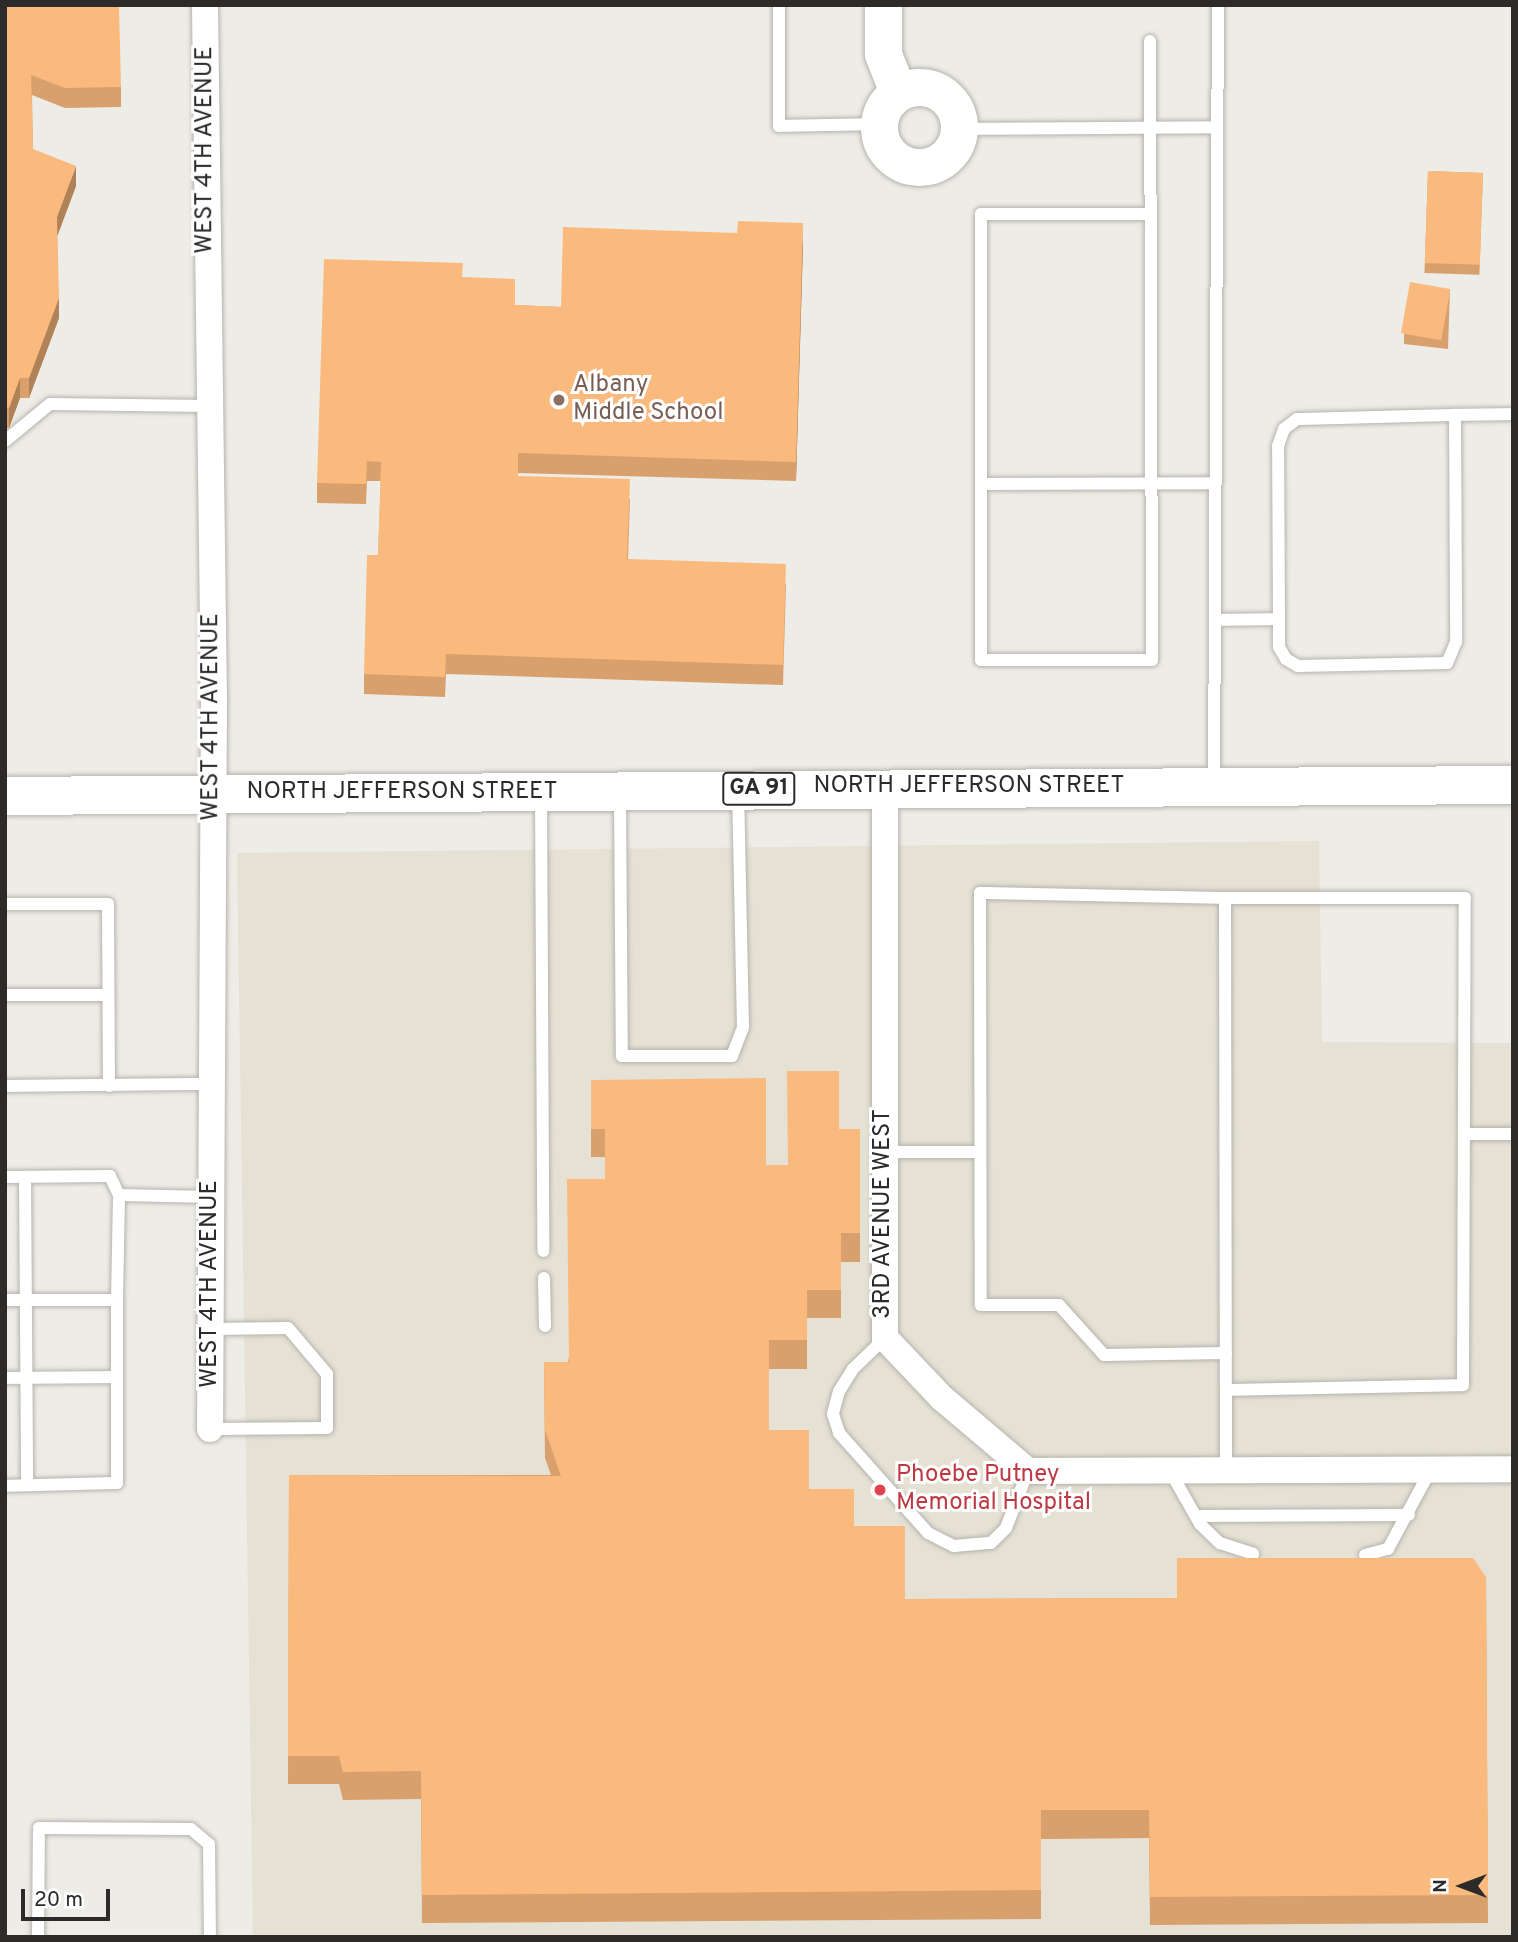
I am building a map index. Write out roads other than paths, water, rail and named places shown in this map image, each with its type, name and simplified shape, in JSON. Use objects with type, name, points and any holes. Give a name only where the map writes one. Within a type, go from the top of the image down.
[{"type":"main road","name":"NORTH JEFFERSON STREET","points":[[5,796],[1214,785],[1513,785]]},
{"type":"street","name":"WEST 4TH AVENUE","points":[[205,5],[213,795],[210,1429]]},
{"type":"street","points":[[883,5],[883,54],[898,92]]},
{"type":"street","points":[[922,86],[945,95],[953,105],[959,129],[948,155],[924,167],[910,166],[892,156],[881,138],[879,124],[888,101],[898,92],[922,86]]},
{"type":"street","name":"3RD AVENUE WEST","points":[[885,788],[885,1338],[942,1398],[1028,1471]]},
{"type":"street","points":[[1028,1471],[1513,1469]]},
{"type":"lane","points":[[779,5],[779,125],[879,124]]},
{"type":"lane","points":[[1214,785],[1218,5]]},
{"type":"lane","points":[[1150,41],[1152,660],[981,660],[981,214],[1150,214]]},
{"type":"lane","points":[[959,129],[1217,127]]},
{"type":"lane","points":[[5,441],[50,404],[209,406]]},
{"type":"lane","points":[[1455,415],[1456,642],[1447,663],[1298,666],[1286,659],[1279,648],[1278,446],[1284,429],[1297,419],[1455,415],[1513,414]]},
{"type":"lane","points":[[981,484],[1215,483]]},
{"type":"lane","points":[[1215,621],[1279,619]]},
{"type":"lane","points":[[620,791],[622,1056],[732,1056],[743,1027],[738,789]]},
{"type":"lane","points":[[541,792],[543,1251]]},
{"type":"lane","points":[[1226,1353],[1104,1355],[1059,1304],[981,1305],[979,893],[1225,898],[1465,898],[1463,1385],[1226,1390]]},
{"type":"lane","points":[[1225,898],[1226,1470]]},
{"type":"lane","points":[[5,904],[107,904],[109,1086]]},
{"type":"lane","points":[[5,995],[108,995]]},
{"type":"lane","points":[[5,1086],[211,1084]]},
{"type":"lane","points":[[1464,1133],[1513,1134]]},
{"type":"lane","points":[[884,1152],[981,1152]]},
{"type":"lane","points":[[5,1177],[110,1177],[119,1195],[117,1483],[5,1486]]},
{"type":"lane","points":[[25,1177],[27,1485]]},
{"type":"lane","points":[[119,1195],[211,1197]]},
{"type":"lane","points":[[544,1278],[544,1326]]},
{"type":"lane","points":[[5,1300],[117,1300]]},
{"type":"lane","points":[[210,1429],[327,1428],[327,1374],[288,1328],[211,1329]]},
{"type":"lane","points":[[885,1338],[853,1369],[839,1391],[833,1414],[839,1433],[928,1533],[954,1546],[991,1543],[1006,1528],[1028,1471]]},
{"type":"lane","points":[[5,1378],[117,1377]]},
{"type":"lane","points":[[1365,1555],[1388,1549],[1409,1515],[1431,1469]]},
{"type":"lane","points":[[1170,1471],[1196,1516],[1220,1543],[1253,1554]]},
{"type":"lane","points":[[1196,1516],[1409,1515]]},
{"type":"lane","points":[[38,1937],[39,1828],[191,1829],[209,1844],[210,1937]]},
{"type":"place","name":"Albany Middle School","points":[[559,400]]},
{"type":"place","name":"Phoebe Putney Memorial Hospital","points":[[880,1490]]}]
